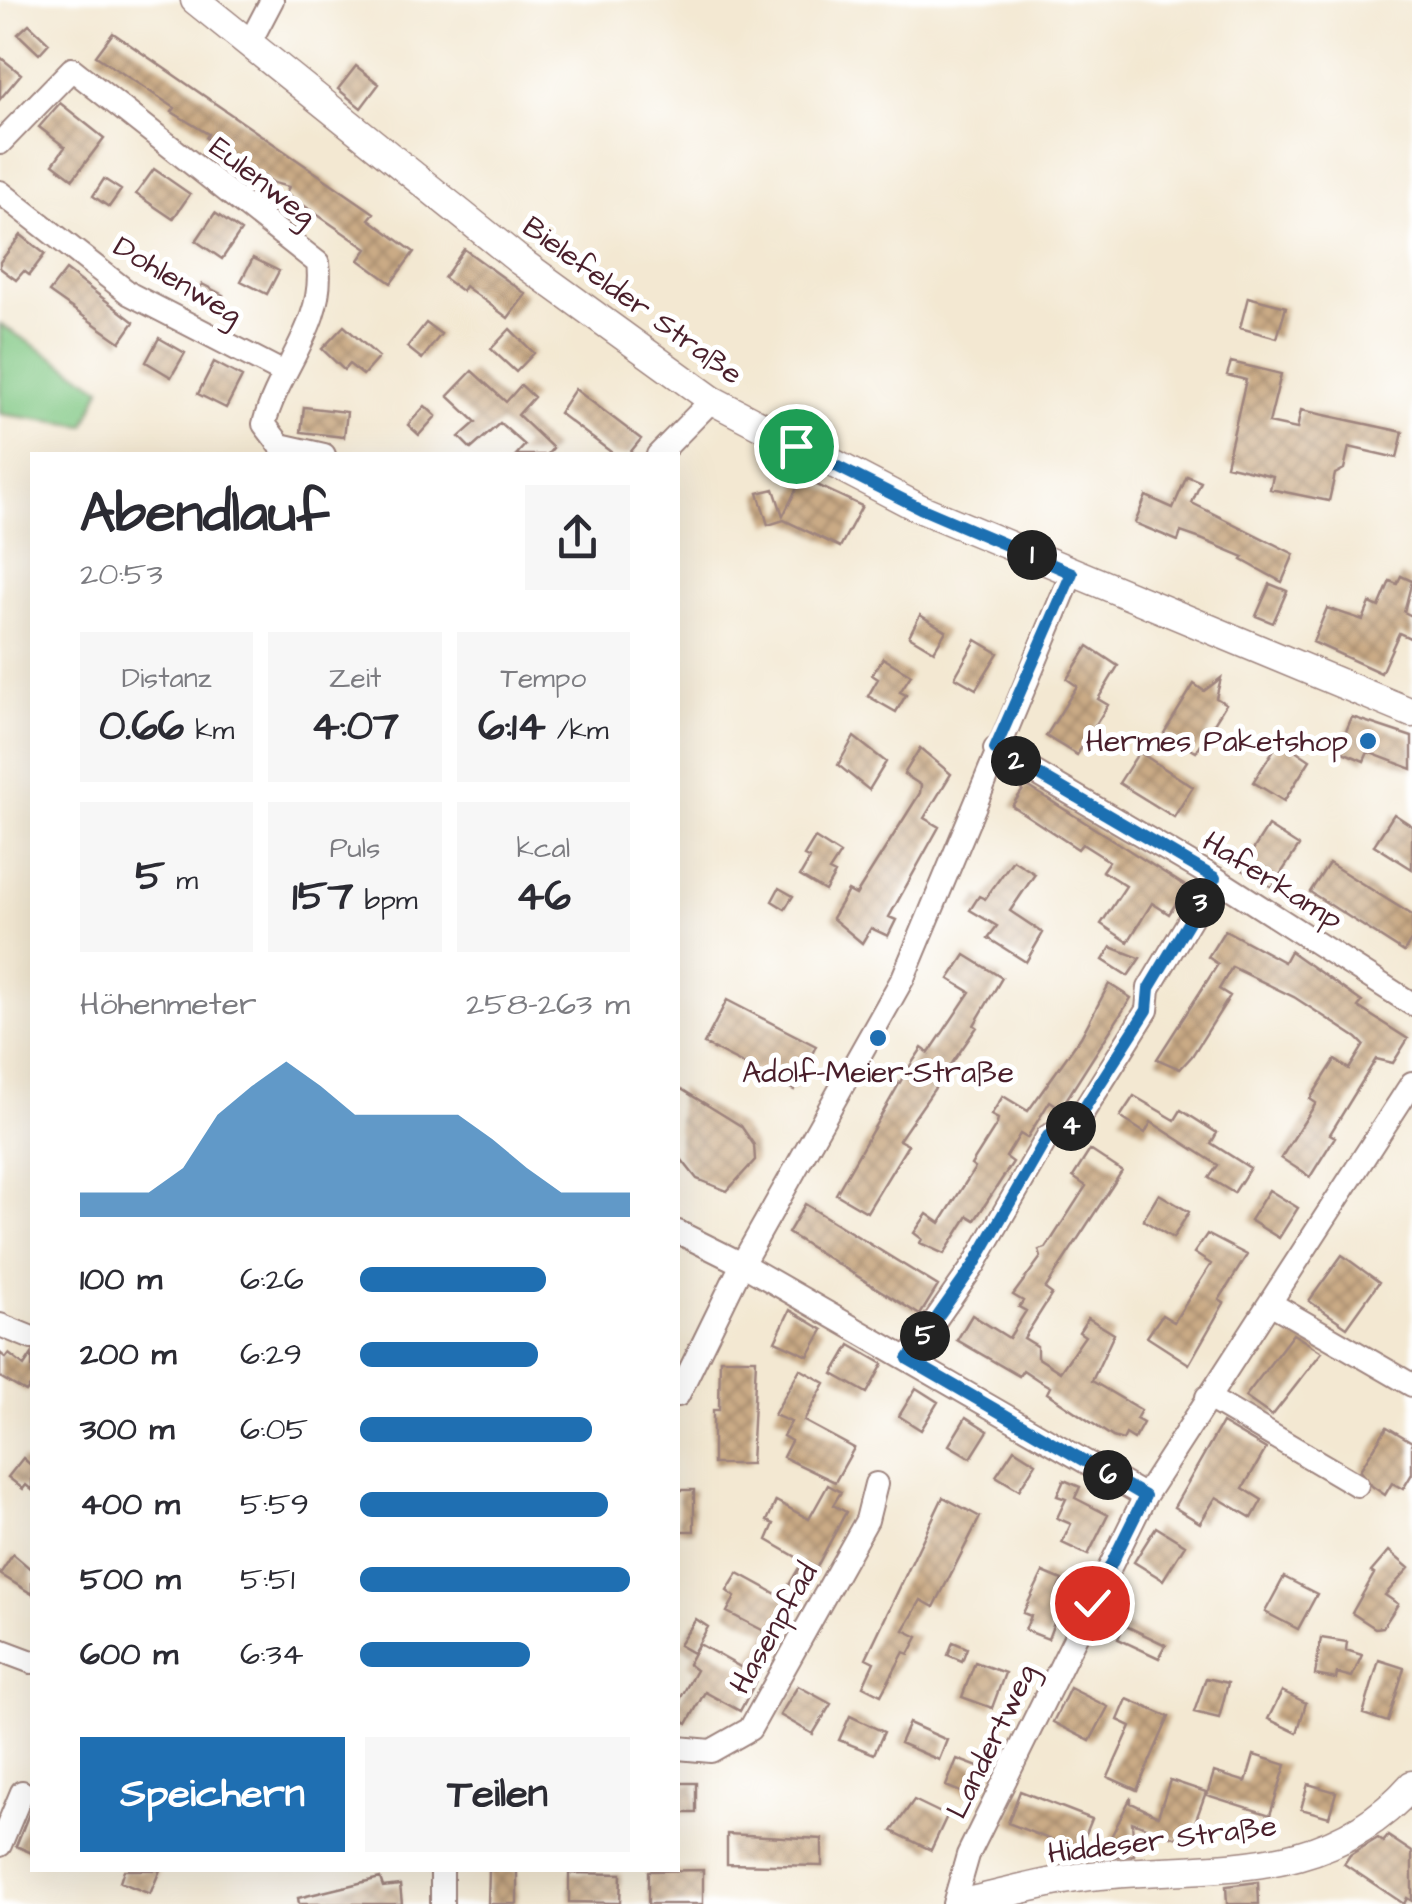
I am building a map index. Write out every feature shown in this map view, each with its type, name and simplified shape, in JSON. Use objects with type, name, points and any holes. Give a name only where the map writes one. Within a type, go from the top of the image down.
[{"type":"main road","name":"Bielefelder Straße","points":[[195,0],[550,285],[712,400],[910,504],[1412,714]]},
{"type":"main road","name":"Hiddeser Straße","points":[[956,1904],[1099,1874],[1231,1868],[1280,1861],[1366,1828],[1412,1785]]},
{"type":"street","points":[[250,42],[272,0]]},
{"type":"street","name":"Eulenweg","points":[[0,144],[72,69],[318,262],[318,301],[264,424],[280,445],[311,452]]},
{"type":"street","name":"Dohlenweg","points":[[0,192],[130,294],[284,373]]},
{"type":"street","points":[[661,452],[712,400]]},
{"type":"street","points":[[680,1391],[742,1264],[903,978],[995,749],[1072,573]]},
{"type":"street","name":"Haferkamp","points":[[995,749],[1215,878],[1412,1004]]},
{"type":"street","points":[[908,1359],[974,1265],[1048,1136],[1074,1124],[1085,1108],[1147,1010],[1149,988],[1215,878]]},
{"type":"street","name":"Landertweg","points":[[956,1904],[968,1855],[1145,1496],[1412,1082]]},
{"type":"street","points":[[680,1233],[742,1264],[1145,1496]]},
{"type":"street","points":[[1270,1303],[1412,1385]]},
{"type":"street","points":[[0,1325],[30,1337]]},
{"type":"street","points":[[1207,1397],[1357,1486]]},
{"type":"street","name":"Hasenpfad","points":[[680,1748],[711,1751],[750,1729],[867,1520],[876,1484]]},
{"type":"street","points":[[0,1650],[30,1661]]},
{"type":"street","points":[[0,1844],[22,1792]]},
{"type":"street","points":[[442,1872],[442,1904]]},
{"type":"green space","points":[[0,324],[101,388],[85,426],[0,414]]},
{"type":"building","points":[[29,24],[49,43],[39,54],[18,34]]},
{"type":"building","points":[[113,33],[374,213],[369,219],[414,252],[391,283],[359,260],[367,249],[286,193],[289,187],[274,183],[206,138],[208,134],[172,112],[175,108],[96,56]]},
{"type":"building","points":[[0,57],[21,74],[0,99]]},
{"type":"building","points":[[356,66],[379,84],[361,108],[338,89]]},
{"type":"building","points":[[60,103],[104,138],[73,179],[53,164],[65,147],[39,127]]},
{"type":"building","points":[[154,169],[190,194],[173,219],[136,194]]},
{"type":"building","points":[[104,179],[121,190],[109,207],[93,196]]},
{"type":"building","points":[[215,213],[241,231],[222,259],[196,241]]},
{"type":"building","points":[[21,235],[45,254],[29,275],[24,271],[16,280],[0,268],[0,262]]},
{"type":"building","points":[[464,249],[526,294],[508,318],[465,286],[462,291],[444,278]]},
{"type":"building","points":[[253,258],[279,271],[267,294],[241,281]]},
{"type":"building","points":[[66,270],[134,322],[120,342],[49,292]]},
{"type":"building","points":[[202,284],[223,295],[215,309],[195,298]]},
{"type":"building","points":[[1248,297],[1286,307],[1277,338],[1240,328]]},
{"type":"building","points":[[426,323],[441,334],[422,359],[407,347]]},
{"type":"building","points":[[344,326],[379,357],[363,375],[349,364],[344,370],[322,349]]},
{"type":"building","points":[[510,329],[534,353],[516,372],[491,349]]},
{"type":"building","points":[[159,338],[185,353],[171,377],[146,362]]},
{"type":"building","points":[[214,362],[242,377],[226,408],[198,394]]},
{"type":"building","points":[[1231,362],[1281,374],[1269,423],[1297,429],[1301,410],[1403,432],[1397,458],[1349,447],[1344,469],[1335,474],[1329,501],[1270,489],[1273,476],[1226,465],[1246,380],[1227,375]]},
{"type":"building","points":[[472,371],[506,402],[521,385],[534,397],[518,415],[553,448],[550,452],[519,452],[525,445],[500,423],[471,449],[459,437],[476,422],[448,396]]},
{"type":"building","points":[[575,389],[641,439],[630,452],[611,452],[559,413]]},
{"type":"building","points":[[425,406],[436,416],[419,435],[408,425]]},
{"type":"building","points":[[304,407],[347,412],[344,437],[301,432]]},
{"type":"building","points":[[1187,476],[1201,482],[1192,503],[1294,554],[1282,582],[1242,560],[1244,557],[1201,539],[1181,532],[1178,541],[1135,523],[1146,496],[1173,508]]},
{"type":"building","points":[[802,478],[862,506],[840,547],[784,520],[768,525],[758,493],[774,489],[783,516]]},
{"type":"building","points":[[1401,576],[1412,581],[1404,612],[1412,616],[1412,639],[1399,633],[1381,673],[1313,642],[1327,608],[1363,620],[1370,603],[1379,607],[1390,581],[1397,584]]},
{"type":"building","points":[[1270,584],[1287,591],[1273,623],[1256,616]]},
{"type":"building","points":[[920,615],[946,631],[934,651],[909,636]]},
{"type":"building","points":[[976,640],[998,653],[976,689],[955,677]]},
{"type":"building","points":[[1088,646],[1118,666],[1098,699],[1108,705],[1077,755],[1046,736],[1077,686],[1067,679]]},
{"type":"building","points":[[883,658],[911,675],[900,692],[906,695],[896,712],[868,696],[878,679],[872,675]]},
{"type":"building","points":[[1221,678],[1216,698],[1226,704],[1196,752],[1164,733],[1194,684],[1204,691]]},
{"type":"building","points":[[1352,717],[1412,737],[1412,769],[1368,752],[1364,761],[1338,750]]},
{"type":"building","points":[[854,737],[886,762],[869,790],[838,765]]},
{"type":"building","points":[[1280,740],[1310,760],[1284,801],[1253,782]]},
{"type":"building","points":[[920,748],[951,774],[924,818],[939,827],[889,917],[896,920],[888,936],[871,928],[862,943],[832,918],[848,891],[856,895],[920,793],[921,785],[904,774]]},
{"type":"building","points":[[1139,752],[1193,787],[1174,817],[1119,783]]},
{"type":"building","points":[[1026,785],[1187,887],[1169,914],[1152,903],[1128,942],[1101,924],[1126,886],[1102,871],[1109,861],[1082,844],[1078,849],[1012,806]]},
{"type":"building","points":[[1394,814],[1412,826],[1412,869],[1374,845]]},
{"type":"building","points":[[1268,826],[1299,846],[1272,887],[1241,869]]},
{"type":"building","points":[[815,838],[840,854],[829,871],[835,874],[825,891],[800,876],[810,859],[804,856]]},
{"type":"building","points":[[1013,860],[1035,874],[1010,911],[1043,933],[1026,962],[988,938],[997,926],[970,910],[979,896],[985,899]]},
{"type":"building","points":[[1329,863],[1412,915],[1412,939],[1404,952],[1310,892]]},
{"type":"building","points":[[779,888],[793,896],[785,909],[772,901]]},
{"type":"building","points":[[1225,930],[1284,962],[1290,951],[1362,1002],[1358,1007],[1408,1039],[1393,1063],[1376,1059],[1330,1134],[1335,1137],[1310,1177],[1281,1158],[1316,1103],[1310,1099],[1335,1060],[1349,1069],[1364,1045],[1357,1038],[1294,997],[1232,967],[1219,989],[1230,996],[1192,1056],[1180,1069],[1157,1059],[1218,964],[1208,957]]},
{"type":"building","points":[[1111,947],[1140,958],[1128,976],[1103,960]]},
{"type":"building","points":[[965,955],[1002,978],[974,1025],[977,1027],[899,1140],[908,1145],[867,1212],[836,1194],[906,1072],[922,1048],[929,1053],[970,992],[949,979]]},
{"type":"building","points":[[1109,984],[1131,998],[1061,1108],[1050,1101],[1027,1138],[1020,1134],[1006,1157],[1013,1162],[975,1220],[968,1216],[944,1254],[920,1243],[922,1239],[914,1233],[927,1214],[940,1223],[975,1168],[971,1165],[997,1124],[998,1119],[991,1115],[1003,1096],[1028,1111],[1081,1037]]},
{"type":"building","points":[[727,1000],[816,1046],[794,1090],[704,1044]]},
{"type":"building","points":[[680,1088],[741,1126],[754,1145],[755,1160],[727,1191],[697,1179],[680,1158]]},
{"type":"building","points":[[1134,1096],[1175,1120],[1181,1110],[1217,1133],[1211,1143],[1250,1168],[1234,1193],[1209,1178],[1218,1165],[1151,1122],[1145,1133],[1120,1117]]},
{"type":"building","points":[[1090,1150],[1122,1171],[1045,1289],[1052,1294],[1024,1338],[1037,1346],[1037,1357],[1060,1372],[1085,1336],[1079,1332],[1088,1318],[1114,1334],[1092,1381],[1141,1410],[1136,1419],[1143,1423],[1134,1439],[1126,1434],[1123,1440],[1113,1437],[1047,1393],[1050,1387],[1023,1370],[1019,1376],[957,1340],[972,1315],[1009,1338],[1026,1311],[1019,1307],[1023,1301],[1013,1295],[1041,1257],[1039,1250],[1046,1248],[1086,1186],[1073,1177]]},
{"type":"building","points":[[1269,1190],[1298,1208],[1279,1238],[1250,1220]]},
{"type":"building","points":[[1159,1194],[1189,1212],[1173,1238],[1143,1220]]},
{"type":"building","points":[[805,1204],[938,1286],[920,1315],[788,1233]]},
{"type":"building","points":[[1207,1234],[1247,1255],[1219,1300],[1224,1303],[1189,1364],[1147,1337],[1162,1315],[1174,1322],[1211,1264],[1194,1253]]},
{"type":"building","points":[[1342,1255],[1379,1282],[1347,1327],[1309,1301]]},
{"type":"building","points":[[790,1310],[823,1330],[808,1356],[775,1341]]},
{"type":"building","points":[[1293,1334],[1322,1352],[1272,1416],[1245,1397]]},
{"type":"building","points":[[850,1345],[883,1364],[867,1393],[833,1374]]},
{"type":"building","points":[[0,1353],[6,1358],[9,1354],[24,1366],[30,1357],[30,1387],[26,1392],[0,1377]]},
{"type":"building","points":[[720,1359],[756,1359],[751,1464],[713,1464],[713,1410],[719,1410]]},
{"type":"building","points":[[800,1369],[825,1383],[804,1421],[854,1448],[835,1482],[783,1457],[791,1441],[783,1436],[791,1422],[774,1415]]},
{"type":"building","points":[[916,1388],[938,1402],[921,1430],[899,1416]]},
{"type":"building","points":[[966,1417],[988,1431],[971,1458],[949,1445]]},
{"type":"building","points":[[1222,1423],[1266,1449],[1243,1488],[1262,1500],[1252,1518],[1216,1497],[1200,1523],[1174,1507]]},
{"type":"building","points":[[1387,1427],[1412,1442],[1412,1474],[1403,1489],[1392,1483],[1385,1495],[1360,1470]]},
{"type":"building","points":[[1014,1449],[1036,1463],[1019,1490],[996,1476]]},
{"type":"building","points":[[23,1458],[30,1464],[30,1488],[26,1485],[23,1489],[8,1477]]},
{"type":"building","points":[[1064,1480],[1080,1487],[1075,1498],[1108,1515],[1088,1555],[1062,1543],[1071,1524],[1057,1518],[1066,1499],[1057,1496]]},
{"type":"building","points":[[828,1485],[841,1492],[833,1505],[846,1512],[740,1711],[705,1692],[687,1724],[680,1719],[680,1699],[696,1670],[688,1664],[699,1644],[744,1669],[766,1632],[727,1612],[735,1597],[727,1591],[738,1573],[782,1597],[803,1561],[767,1540],[774,1524],[767,1521],[776,1501],[809,1519]]},
{"type":"building","points":[[680,1490],[694,1490],[694,1531],[680,1531]]},
{"type":"building","points":[[943,1497],[980,1517],[934,1607],[921,1600],[904,1630],[918,1637],[909,1654],[904,1652],[881,1695],[863,1686],[874,1662],[866,1658]]},
{"type":"building","points":[[1156,1527],[1185,1545],[1163,1580],[1134,1562]]},
{"type":"building","points":[[1389,1551],[1409,1568],[1385,1595],[1398,1604],[1383,1627],[1375,1628],[1352,1613],[1374,1574],[1371,1572]]},
{"type":"building","points":[[13,1554],[30,1568],[30,1593],[0,1574]]},
{"type":"building","points":[[1043,1572],[1062,1580],[1054,1599],[1062,1602],[1048,1639],[1025,1630],[1031,1616],[1023,1613]]},
{"type":"building","points":[[1284,1577],[1317,1594],[1298,1629],[1265,1612]]},
{"type":"building","points":[[696,1619],[708,1627],[693,1653],[680,1643]]},
{"type":"building","points":[[1124,1625],[1166,1645],[1159,1658],[1118,1639]]},
{"type":"building","points":[[1321,1638],[1347,1642],[1346,1650],[1362,1655],[1352,1677],[1337,1673],[1336,1679],[1315,1675]]},
{"type":"building","points":[[953,1642],[967,1648],[962,1661],[948,1655]]},
{"type":"building","points":[[1379,1660],[1404,1668],[1388,1722],[1363,1714]]},
{"type":"building","points":[[975,1662],[1005,1673],[992,1708],[962,1697]]},
{"type":"building","points":[[1206,1678],[1228,1683],[1219,1718],[1194,1712]]},
{"type":"building","points":[[798,1686],[831,1704],[813,1734],[780,1715]]},
{"type":"building","points":[[1070,1688],[1108,1707],[1090,1741],[1053,1722]]},
{"type":"building","points":[[1282,1691],[1306,1703],[1297,1733],[1268,1719]]},
{"type":"building","points":[[1127,1699],[1169,1717],[1137,1790],[1108,1777],[1131,1726],[1118,1720]]},
{"type":"building","points":[[850,1716],[884,1732],[874,1754],[839,1740]]},
{"type":"building","points":[[909,1723],[947,1740],[939,1760],[900,1743]]},
{"type":"building","points":[[1254,1755],[1286,1765],[1270,1815],[1207,1795],[1214,1772],[1246,1782]]},
{"type":"building","points":[[957,1759],[986,1770],[975,1798],[946,1786]]},
{"type":"building","points":[[1170,1780],[1206,1792],[1188,1842],[1132,1822],[1134,1855],[1111,1857],[1110,1839],[1131,1797],[1131,1803],[1158,1816]]},
{"type":"building","points":[[680,1783],[696,1783],[696,1813],[680,1813]]},
{"type":"building","points":[[1308,1784],[1336,1792],[1329,1817],[1301,1809]]},
{"type":"building","points":[[1020,1791],[1092,1819],[1079,1851],[1008,1823]]},
{"type":"building","points":[[914,1800],[947,1816],[931,1850],[892,1831]]},
{"type":"building","points":[[30,1811],[30,1852],[16,1846]]},
{"type":"building","points":[[727,1834],[822,1839],[822,1866],[727,1864]]},
{"type":"building","points":[[1388,1836],[1412,1852],[1412,1901],[1407,1898],[1404,1904],[1344,1864],[1350,1855],[1378,1838],[1383,1842]]},
{"type":"building","points":[[703,1870],[703,1904],[648,1904],[648,1872]]},
{"type":"building","points":[[123,1872],[159,1872],[150,1894],[120,1882]]},
{"type":"building","points":[[489,1872],[517,1872],[517,1904],[488,1904]]},
{"type":"building","points":[[569,1873],[621,1874],[620,1903],[569,1902]]},
{"type":"building","points":[[380,1878],[383,1887],[400,1885],[402,1904],[299,1904],[298,1898]]},
{"type":"building","points":[[1258,1882],[1259,1904],[1227,1904],[1226,1886]]},
{"type":"place","name":"Hermes Paketshop","points":[[1368,741]]},
{"type":"place","name":"Adolf-Meier-Straße","points":[[878,1038]]},
{"type":"route","points":[[796,446],[920,508],[1072,573],[995,749],[1215,878],[1149,988],[1147,1010],[1074,1124],[1048,1136],[974,1265],[908,1359],[1145,1496],[1092,1603]]}]
